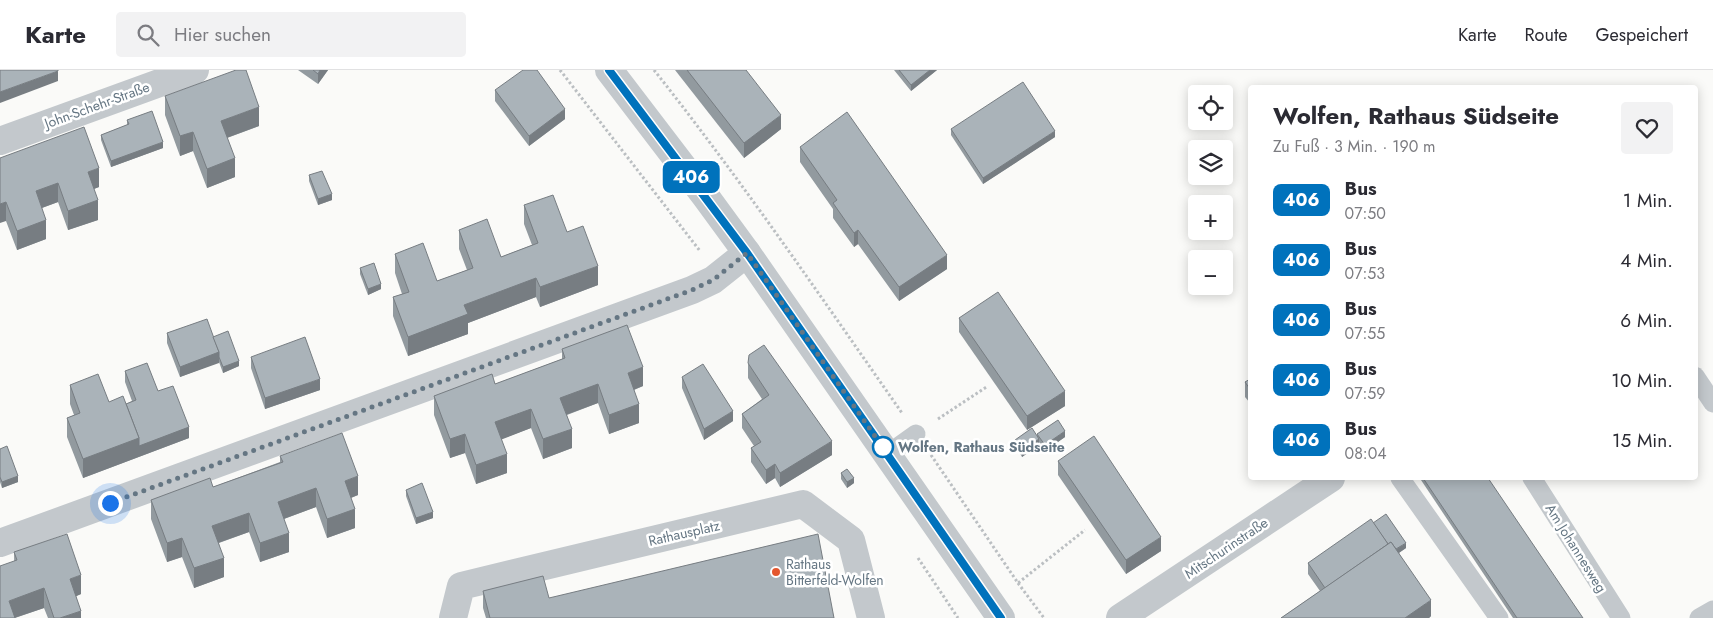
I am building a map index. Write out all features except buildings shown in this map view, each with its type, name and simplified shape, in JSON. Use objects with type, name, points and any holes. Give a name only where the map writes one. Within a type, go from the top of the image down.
[{"type":"street","name":"John-Schehr-Straße","points":[[0,141],[195,70]]},
{"type":"street","points":[[609,70],[747,253],[1001,618]]},
{"type":"street","points":[[0,543],[678,295],[713,280],[747,253]]},
{"type":"street","name":"Mitschurinstraße","points":[[1120,618],[1328,480]]},
{"type":"street","name":"Rathausplatz","points":[[453,618],[461,586],[803,504],[851,540],[871,618]]},
{"type":"lane","points":[[1698,380],[1713,403]]},
{"type":"lane","points":[[888,454],[916,434]]},
{"type":"lane","points":[[1401,480],[1498,618]]},
{"type":"lane","name":"Am Johannesweg","points":[[1533,480],[1621,618]]},
{"type":"lane","points":[[1699,618],[1713,610]]},
{"type":"path","points":[[560,70],[719,275]]},
{"type":"path","points":[[654,70],[707,137],[774,230],[1044,618]]},
{"type":"path","points":[[916,434],[988,386]]},
{"type":"path","points":[[1018,583],[1085,530]]},
{"type":"bus line","name":"406","points":[[609,70],[747,253],[1001,618]]},
{"type":"place","name":"Wolfen, Rathaus Südseite","points":[[883,447]]},
{"type":"place","name":"Rathaus Bitterfeld-Wolfen","points":[[776,572]]},
{"type":"route","points":[[110,503],[692,290],[713,280],[747,253],[884,449],[883,447]]}]
